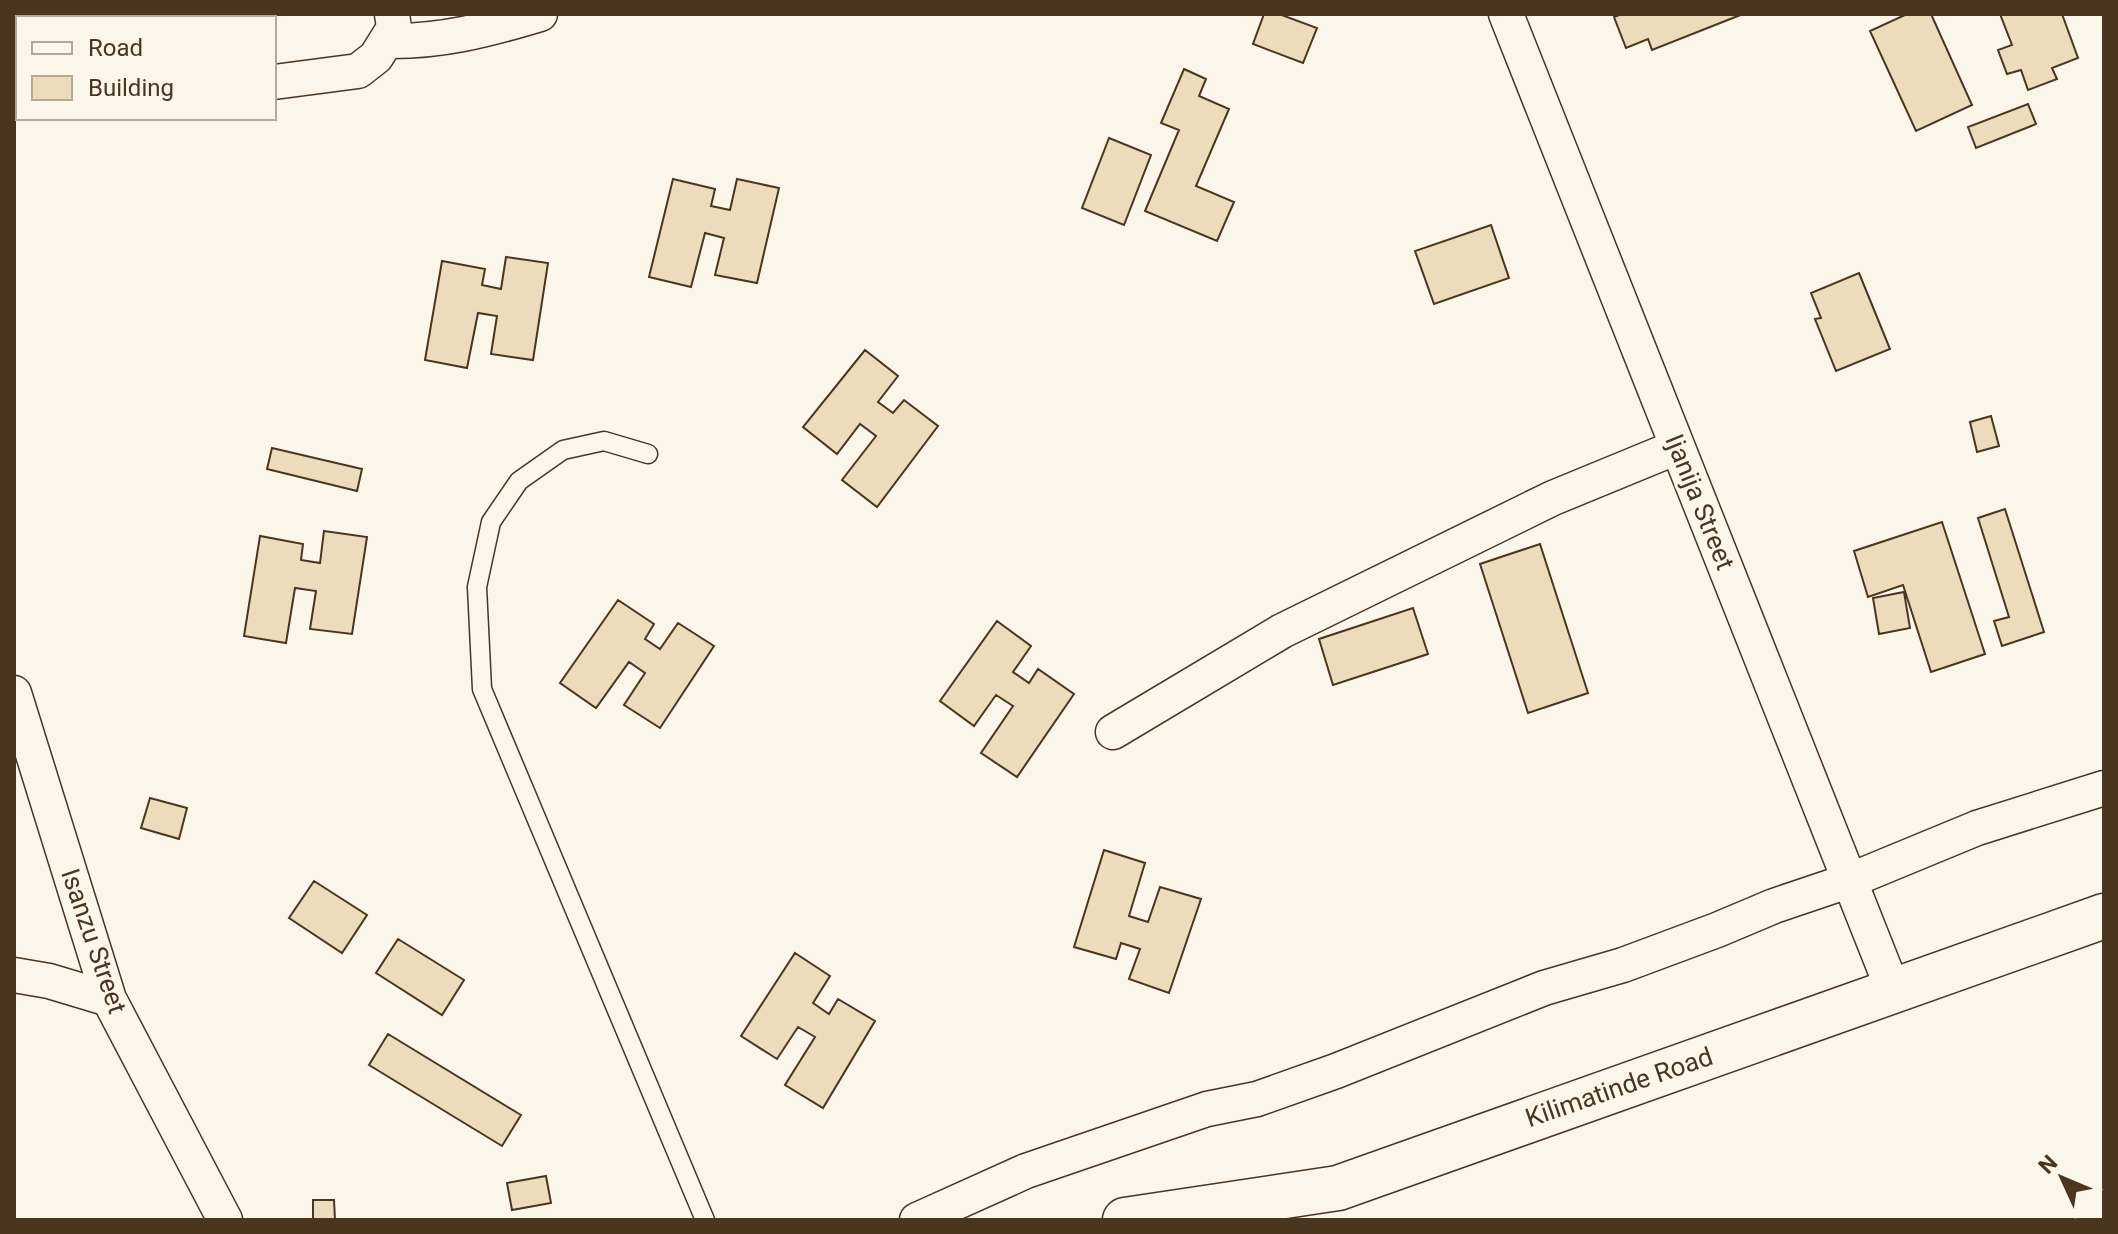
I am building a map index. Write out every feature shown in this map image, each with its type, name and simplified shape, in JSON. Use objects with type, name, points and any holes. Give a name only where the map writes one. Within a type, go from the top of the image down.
[{"type":"main road","name":"Kilimatinde Road","points":[[1125,1220],[1338,1188],[2104,916]]},
{"type":"street","points":[[276,82],[358,71],[376,57],[389,28],[427,42],[490,29],[540,14]]},
{"type":"street","name":"Ijanija Street","points":[[1506,14],[1893,990]]},
{"type":"street","points":[[1113,732],[1282,631],[1553,498],[1677,447]]},
{"type":"street","name":"Isanzu Street","points":[[14,693],[109,999],[225,1220]]},
{"type":"street","points":[[917,1220],[1026,1171],[1207,1109],[1257,1099],[1323,1076],[1544,988],[1623,965],[1774,906],[1851,880],[1977,828],[2104,788]]},
{"type":"street","points":[[14,975],[49,981],[109,999]]},
{"type":"lane","points":[[648,454],[604,441],[563,450],[519,481],[491,522],[477,587],[482,689],[705,1220]]},
{"type":"building","points":[[1264,14],[1279,14],[1317,28],[1303,63],[1253,44]]},
{"type":"building","points":[[1622,14],[1743,14],[1652,50],[1648,39],[1626,48],[1614,17]]},
{"type":"building","points":[[1907,14],[1931,14],[1972,105],[1916,131],[1870,31]]},
{"type":"building","points":[[2000,14],[2062,14],[2078,58],[2052,68],[2057,79],[2028,90],[2021,70],[2007,74],[1998,50],[2012,45]]},
{"type":"building","points":[[1184,69],[1206,79],[1199,96],[1229,109],[1196,186],[1234,202],[1217,241],[1145,211],[1179,130],[1161,123]]},
{"type":"building","points":[[2028,104],[2036,124],[1976,148],[1968,127]]},
{"type":"building","points":[[1109,138],[1151,155],[1124,225],[1082,208]]},
{"type":"building","points":[[673,179],[715,189],[711,206],[730,210],[737,179],[779,188],[757,283],[715,275],[724,238],[705,233],[691,287],[649,277]]},
{"type":"building","points":[[1491,225],[1509,278],[1434,304],[1415,251]]},
{"type":"building","points":[[506,257],[548,263],[533,360],[491,354],[497,316],[478,313],[467,368],[425,360],[442,261],[485,269],[482,285],[501,289]]},
{"type":"building","points":[[1859,273],[1890,349],[1836,371],[1815,319],[1821,318],[1811,293]]},
{"type":"building","points":[[865,350],[898,376],[878,402],[893,413],[904,400],[938,426],[877,507],[842,480],[876,436],[860,424],[837,454],[803,427]]},
{"type":"building","points":[[1991,416],[1999,446],[1977,452],[1970,422]]},
{"type":"building","points":[[272,448],[362,469],[357,491],[267,469]]},
{"type":"building","points":[[2005,509],[2044,632],[2002,646],[1994,621],[2009,617],[1978,518]]},
{"type":"building","points":[[1942,522],[1985,654],[1931,672],[1903,585],[1868,597],[1854,551]]},
{"type":"building","points":[[324,531],[367,537],[352,634],[310,629],[316,591],[295,588],[286,643],[244,636],[260,536],[303,544],[301,560],[320,563]]},
{"type":"building","points":[[1540,544],[1588,693],[1528,713],[1480,564]]},
{"type":"building","points":[[1904,592],[1910,628],[1879,634],[1873,598]]},
{"type":"building","points":[[618,600],[654,624],[645,639],[660,649],[678,623],[714,646],[660,728],[624,705],[645,673],[629,662],[596,708],[560,683]]},
{"type":"building","points":[[1413,608],[1428,654],[1333,685],[1319,639]]},
{"type":"building","points":[[997,621],[1031,646],[1013,672],[1029,683],[1038,669],[1074,694],[1017,777],[981,753],[1013,706],[996,695],[974,726],[940,701]]},
{"type":"building","points":[[150,798],[187,808],[179,839],[141,828]]},
{"type":"building","points":[[1104,850],[1145,863],[1129,916],[1148,922],[1160,887],[1201,899],[1169,993],[1129,979],[1140,949],[1121,943],[1116,959],[1074,947]]},
{"type":"building","points":[[314,881],[367,915],[342,953],[289,918]]},
{"type":"building","points":[[398,939],[464,980],[442,1015],[376,973]]},
{"type":"building","points":[[795,953],[830,976],[813,1003],[829,1014],[838,999],[875,1021],[823,1108],[785,1085],[815,1037],[798,1027],[777,1059],[741,1036]]},
{"type":"building","points":[[388,1034],[521,1115],[502,1146],[369,1065]]},
{"type":"building","points":[[546,1176],[551,1203],[512,1210],[507,1183]]},
{"type":"building","points":[[313,1200],[334,1200],[335,1220],[313,1220]]}]
